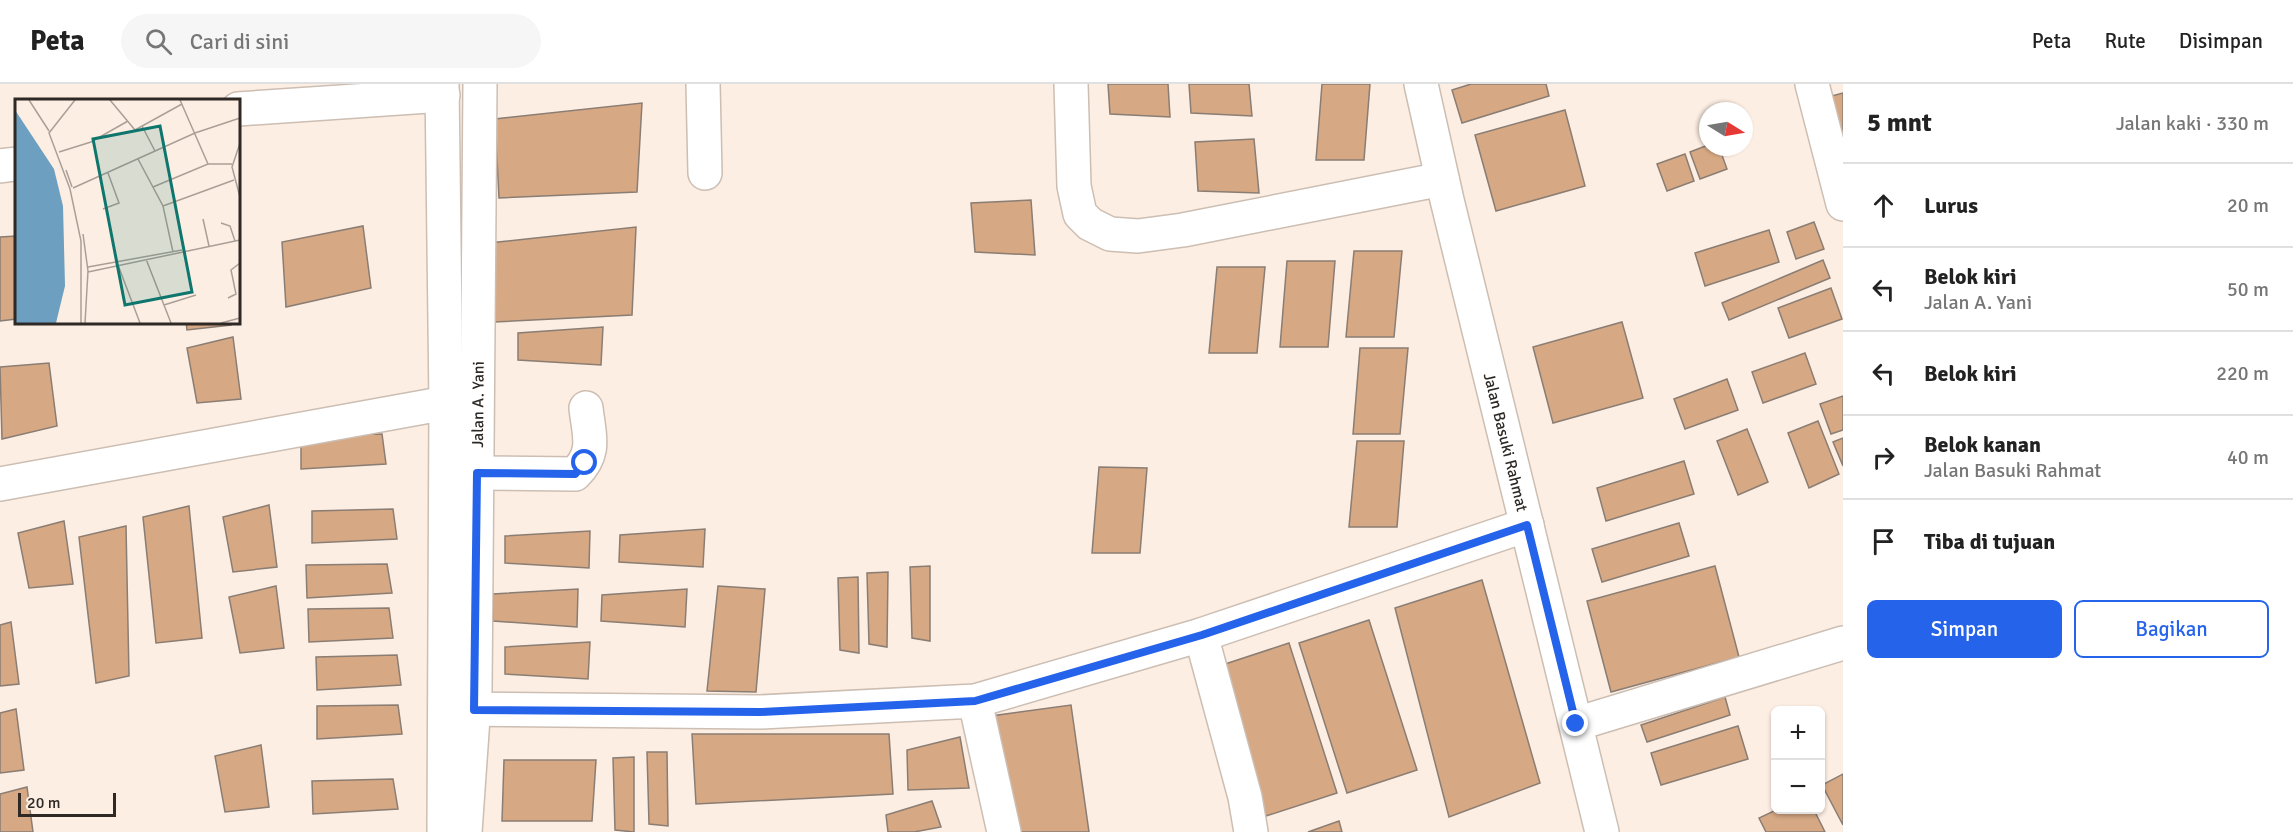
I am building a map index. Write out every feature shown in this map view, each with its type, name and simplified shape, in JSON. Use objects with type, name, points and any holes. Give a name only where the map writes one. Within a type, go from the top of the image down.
[{"type":"street","name":"Jalan A. Yani","points":[[444,832],[460,710],[477,473],[480,84]]},
{"type":"street","points":[[703,84],[705,173]]},
{"type":"street","points":[[1071,84],[1074,186],[1080,213],[1090,224],[1110,234],[1138,236],[1183,230],[1442,179]]},
{"type":"street","name":"Jalan Basuki Rahmat","points":[[1422,84],[1442,179],[1602,832]]},
{"type":"street","points":[[1812,84],[1843,204]]},
{"type":"street","name":"Jalan A. Yani","points":[[442,90],[446,403],[465,832]]},
{"type":"street","points":[[240,109],[442,90]]},
{"type":"street","points":[[0,166],[15,164]]},
{"type":"street","points":[[445,267],[480,264]]},
{"type":"street","points":[[0,484],[446,403]]},
{"type":"street","points":[[477,473],[575,474],[585,463],[591,448],[586,408]]},
{"type":"street","points":[[460,710],[760,712],[975,701],[1202,635],[1527,525]]},
{"type":"street","points":[[1202,635],[1242,785],[1251,832]]},
{"type":"street","points":[[1576,724],[1843,643]]},
{"type":"street","points":[[975,701],[1004,832]]},
{"type":"building","points":[[1108,84],[1168,84],[1170,117],[1110,114]]},
{"type":"building","points":[[1189,84],[1249,84],[1252,116],[1191,113]]},
{"type":"building","points":[[1322,84],[1370,84],[1364,160],[1316,160]]},
{"type":"building","points":[[1471,84],[1546,84],[1549,96],[1462,123],[1452,90]]},
{"type":"building","points":[[1843,93],[1843,160],[1824,98]]},
{"type":"building","points":[[642,103],[637,192],[499,198],[495,119]]},
{"type":"building","points":[[1565,110],[1585,186],[1496,211],[1475,135]]},
{"type":"building","points":[[1254,139],[1259,193],[1198,191],[1195,142]]},
{"type":"building","points":[[1699,148],[1699,156],[1722,156],[1727,169],[1700,179],[1690,152]]},
{"type":"building","points":[[1685,154],[1694,181],[1667,191],[1657,164]]},
{"type":"building","points":[[1031,200],[1035,255],[975,252],[971,203]]},
{"type":"building","points":[[1814,222],[1824,249],[1796,259],[1787,232]]},
{"type":"building","points":[[363,226],[371,288],[286,307],[282,242]]},
{"type":"building","points":[[636,227],[632,315],[494,322],[489,243]]},
{"type":"building","points":[[1769,230],[1779,262],[1705,286],[1695,253]]},
{"type":"building","points":[[15,236],[15,319],[0,321],[0,237]]},
{"type":"building","points":[[1354,251],[1402,251],[1394,337],[1346,337]]},
{"type":"building","points":[[1823,260],[1830,278],[1729,320],[1722,303]]},
{"type":"building","points":[[1287,261],[1335,261],[1328,347],[1280,347]]},
{"type":"building","points":[[1217,267],[1265,267],[1257,353],[1209,353]]},
{"type":"building","points":[[1831,288],[1842,319],[1789,338],[1778,308]]},
{"type":"building","points":[[1622,322],[1643,398],[1553,423],[1533,347]]},
{"type":"building","points":[[186,324],[231,324],[231,325],[187,330]]},
{"type":"building","points":[[603,327],[601,365],[518,360],[518,333]]},
{"type":"building","points":[[233,337],[241,399],[197,403],[187,348]]},
{"type":"building","points":[[1360,348],[1408,348],[1400,434],[1353,434]]},
{"type":"building","points":[[1805,353],[1816,384],[1763,403],[1752,372]]},
{"type":"building","points":[[49,363],[57,426],[2,439],[0,367]]},
{"type":"building","points":[[1727,379],[1738,410],[1685,429],[1674,399]]},
{"type":"building","points":[[1843,396],[1843,430],[1831,434],[1820,404]]},
{"type":"building","points":[[1818,421],[1839,474],[1809,488],[1788,433]]},
{"type":"building","points":[[1747,429],[1768,482],[1738,495],[1717,441]]},
{"type":"building","points":[[382,434],[386,464],[301,469],[301,436]]},
{"type":"building","points":[[1843,438],[1843,466],[1833,442]]},
{"type":"building","points":[[1357,441],[1404,441],[1397,527],[1349,527]]},
{"type":"building","points":[[1684,461],[1694,494],[1606,521],[1597,488]]},
{"type":"building","points":[[1099,467],[1147,468],[1140,553],[1092,553]]},
{"type":"building","points":[[269,505],[277,567],[233,572],[223,517]]},
{"type":"building","points":[[189,506],[202,638],[156,643],[143,517]]},
{"type":"building","points":[[393,509],[397,539],[312,543],[312,511]]},
{"type":"building","points":[[64,521],[73,584],[29,588],[18,533]]},
{"type":"building","points":[[1679,523],[1689,556],[1602,582],[1592,549]]},
{"type":"building","points":[[126,526],[129,676],[96,683],[79,537]]},
{"type":"building","points":[[705,529],[703,567],[619,562],[620,535]]},
{"type":"building","points":[[590,531],[589,568],[505,563],[505,536]]},
{"type":"building","points":[[387,564],[392,593],[307,598],[306,565]]},
{"type":"building","points":[[930,566],[930,641],[912,638],[910,567]]},
{"type":"building","points":[[1715,566],[1739,657],[1611,692],[1587,601]]},
{"type":"building","points":[[888,572],[887,647],[869,644],[867,573]]},
{"type":"building","points":[[858,577],[859,653],[840,650],[838,578]]},
{"type":"building","points":[[1482,580],[1540,783],[1449,817],[1395,608]]},
{"type":"building","points":[[276,586],[284,648],[240,653],[229,597]]},
{"type":"building","points":[[718,586],[765,589],[756,692],[707,691]]},
{"type":"building","points":[[578,589],[577,627],[493,621],[493,594]]},
{"type":"building","points":[[687,589],[685,627],[601,621],[602,595]]},
{"type":"building","points":[[389,608],[393,638],[309,642],[308,609]]},
{"type":"building","points":[[1369,620],[1417,770],[1347,793],[1299,643]]},
{"type":"building","points":[[11,622],[19,684],[0,686],[0,625]]},
{"type":"building","points":[[590,642],[588,679],[505,674],[505,647]]},
{"type":"building","points":[[1289,643],[1337,793],[1266,816],[1219,666]]},
{"type":"building","points":[[397,655],[401,685],[317,690],[316,657]]},
{"type":"building","points":[[1725,697],[1730,715],[1647,742],[1641,725]]},
{"type":"building","points":[[398,705],[402,734],[317,739],[317,706]]},
{"type":"building","points":[[1071,705],[1089,832],[1007,832],[991,716]]},
{"type":"building","points":[[16,709],[24,770],[0,773],[0,713]]},
{"type":"building","points":[[1738,726],[1748,759],[1661,785],[1651,753]]},
{"type":"building","points":[[692,734],[889,734],[893,794],[696,804]]},
{"type":"building","points":[[960,737],[969,788],[908,790],[907,750]]},
{"type":"building","points":[[261,745],[269,807],[225,812],[215,756]]},
{"type":"building","points":[[647,752],[667,752],[668,826],[649,824]]},
{"type":"building","points":[[634,757],[634,832],[615,830],[613,758]]},
{"type":"building","points":[[504,760],[596,760],[592,821],[502,821]]},
{"type":"building","points":[[1843,774],[1843,825],[1825,791],[1825,783]]},
{"type":"building","points":[[393,779],[398,809],[313,814],[312,781]]},
{"type":"building","points":[[27,787],[33,832],[0,832],[0,794]]},
{"type":"building","points":[[932,801],[941,827],[914,832],[888,832],[886,815]]},
{"type":"building","points":[[1771,812],[1816,814],[1825,832],[1766,832],[1759,818]]},
{"type":"building","points":[[1339,821],[1342,832],[1308,832]]},
{"type":"route","points":[[585,463],[575,474],[477,473],[474,710],[760,712],[975,701],[1253,619],[1395,568],[1527,525],[1576,724]]}]
